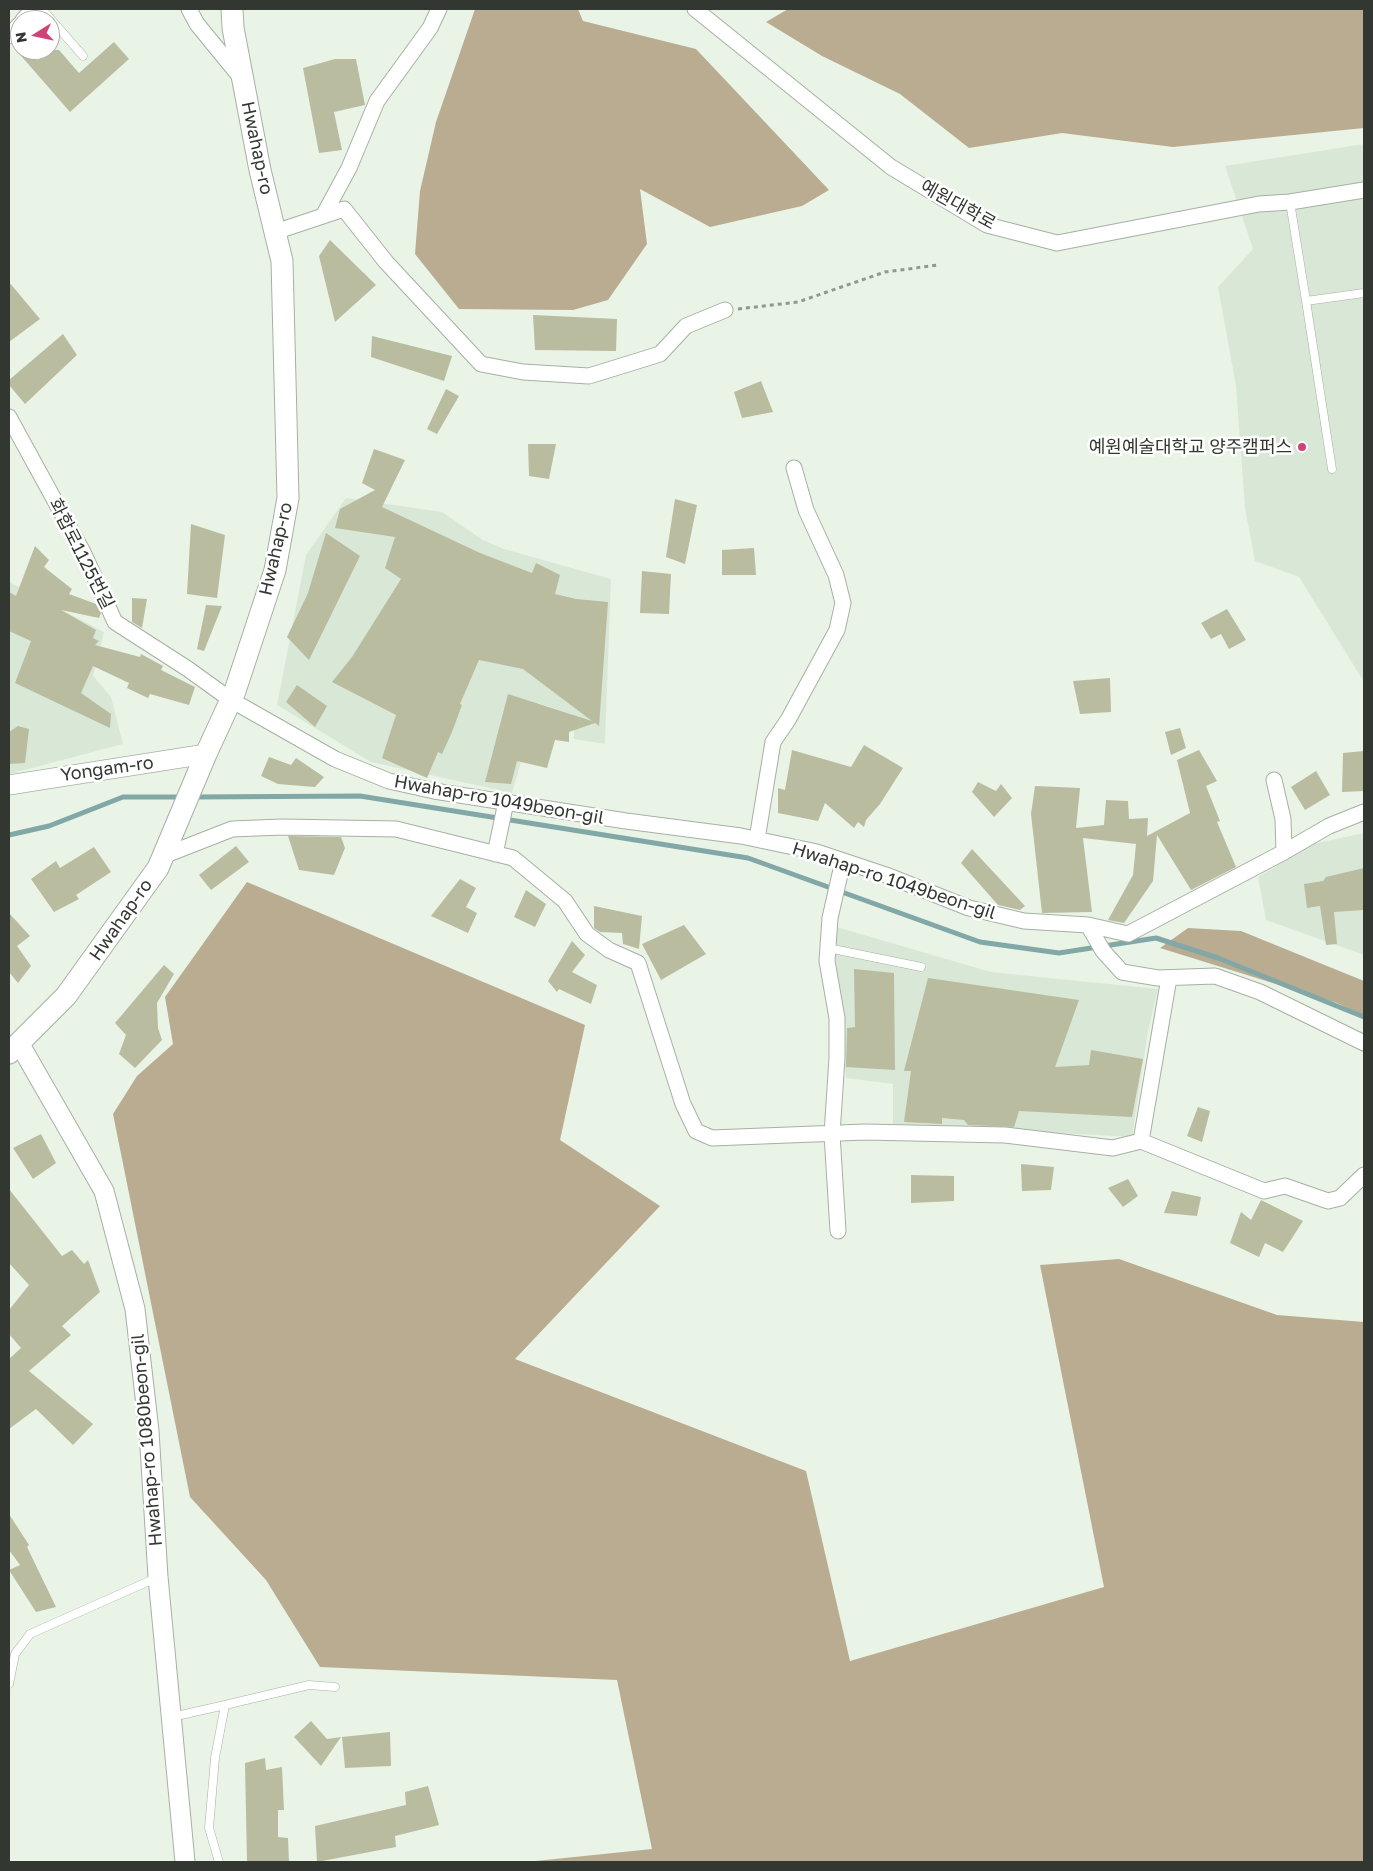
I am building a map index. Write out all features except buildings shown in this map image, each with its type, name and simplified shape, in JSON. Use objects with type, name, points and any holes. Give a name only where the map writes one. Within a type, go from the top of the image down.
[{"type":"main road","name":"Hwahap-ro","points":[[14,1048],[66,996],[158,868],[231,700],[275,570],[288,498],[282,261],[260,170],[232,18]]},
{"type":"street","points":[[188,9],[243,80]]},
{"type":"street","points":[[323,216],[349,168],[377,101],[430,28],[439,9]]},
{"type":"street","name":"예원대학로","points":[[694,9],[891,167],[987,225],[1057,243],[1259,204],[1290,202],[1364,190]]},
{"type":"street","points":[[275,232],[344,209],[386,262],[481,364],[523,372],[588,376],[660,354],[686,326],[725,310]]},
{"type":"street","name":"화합로1125번길","points":[[9,417],[82,552],[115,622],[231,700]]},
{"type":"street","points":[[757,839],[773,742],[788,720],[837,630],[843,603],[836,575],[806,510],[794,468]]},
{"type":"street","name":"Hwahap-ro 1049beon-gil","points":[[231,700],[335,759],[389,782],[506,805],[757,839],[816,852],[886,875],[969,908],[1024,921],[1091,931],[1128,934],[1330,826],[1364,812]]},
{"type":"street","name":"Yongam-ro","points":[[9,785],[206,754]]},
{"type":"street","points":[[1274,780],[1283,819],[1284,852]]},
{"type":"street","points":[[496,848],[506,805]]},
{"type":"street","points":[[163,856],[232,829],[282,827],[396,829],[496,848],[512,858],[565,900],[587,934],[609,950],[638,963],[684,1104],[696,1131],[712,1138],[866,1132],[1005,1135],[1113,1148],[1141,1141],[1264,1191],[1285,1186],[1328,1201],[1340,1198],[1364,1175]]},
{"type":"street","points":[[838,1230],[832,1134],[837,1058],[837,1018],[827,961],[830,918],[843,861]]},
{"type":"street","points":[[1091,931],[1103,951],[1122,972],[1169,978],[1215,976],[1260,992],[1364,1043]]},
{"type":"street","points":[[1141,1141],[1169,978]]},
{"type":"street","name":"Hwahap-ro 1080beon-gil","points":[[14,1048],[104,1192],[135,1309],[149,1431],[158,1577],[184,1862]]},
{"type":"lane","points":[[42,9],[83,56]]},
{"type":"lane","points":[[1290,202],[1332,469]]},
{"type":"lane","points":[[1306,301],[1364,293]]},
{"type":"lane","points":[[828,948],[921,967]]},
{"type":"lane","points":[[9,1684],[15,1654],[30,1634],[158,1577]]},
{"type":"lane","points":[[170,1717],[309,1685],[335,1687]]},
{"type":"lane","points":[[219,1862],[209,1828],[215,1758],[225,1705]]},
{"type":"path","points":[[725,310],[798,302],[885,272],[938,265]]},
{"type":"shaded area","points":[[475,9],[578,9],[583,21],[696,49],[829,190],[802,206],[710,227],[640,189],[647,244],[608,300],[573,310],[459,309],[415,254],[420,191],[436,122]]},
{"type":"shaded area","points":[[788,9],[1364,9],[1364,128],[1173,147],[1062,133],[969,148],[900,94],[822,56],[766,22]]},
{"type":"shaded area","name":"예원예술대학교 양주캠퍼스","points":[[1364,144],[1364,682],[1299,577],[1255,561],[1245,508],[1236,386],[1218,287],[1253,249],[1225,166]]},
{"type":"shaded area","points":[[346,498],[442,512],[483,540],[504,549],[611,579],[605,744],[574,739],[574,715],[538,703],[512,793],[371,762],[277,705],[306,555]]},
{"type":"shaded area","points":[[9,582],[104,632],[93,676],[111,697],[123,744],[9,774]]},
{"type":"shaded area","points":[[1364,833],[1364,955],[1266,920],[1258,877],[1313,844]]},
{"type":"shaded area","points":[[247,882],[585,1025],[560,1140],[660,1206],[515,1359],[806,1471],[850,1661],[1104,1587],[1040,1265],[1119,1259],[1277,1315],[1364,1322],[1364,1862],[526,1862],[652,1849],[617,1680],[320,1667],[266,1580],[190,1497],[113,1114],[137,1076],[173,1044],[165,997]]},
{"type":"shaded area","points":[[833,926],[991,972],[1158,989],[1148,1031],[1132,1137],[893,1124],[893,1084],[846,1078]]},
{"type":"shaded area","points":[[1188,928],[1241,931],[1364,981],[1364,1016],[1337,1003],[1160,948]]},
{"type":"waterway","points":[[194,797],[360,796],[748,858],[980,942],[1059,953],[1156,938],[1218,958],[1364,1017]]},
{"type":"waterway","points":[[9,835],[49,826],[123,797],[183,797]]},
{"type":"place","name":"예원예술대학교 양주캠퍼스","points":[[1302,447]]}]
